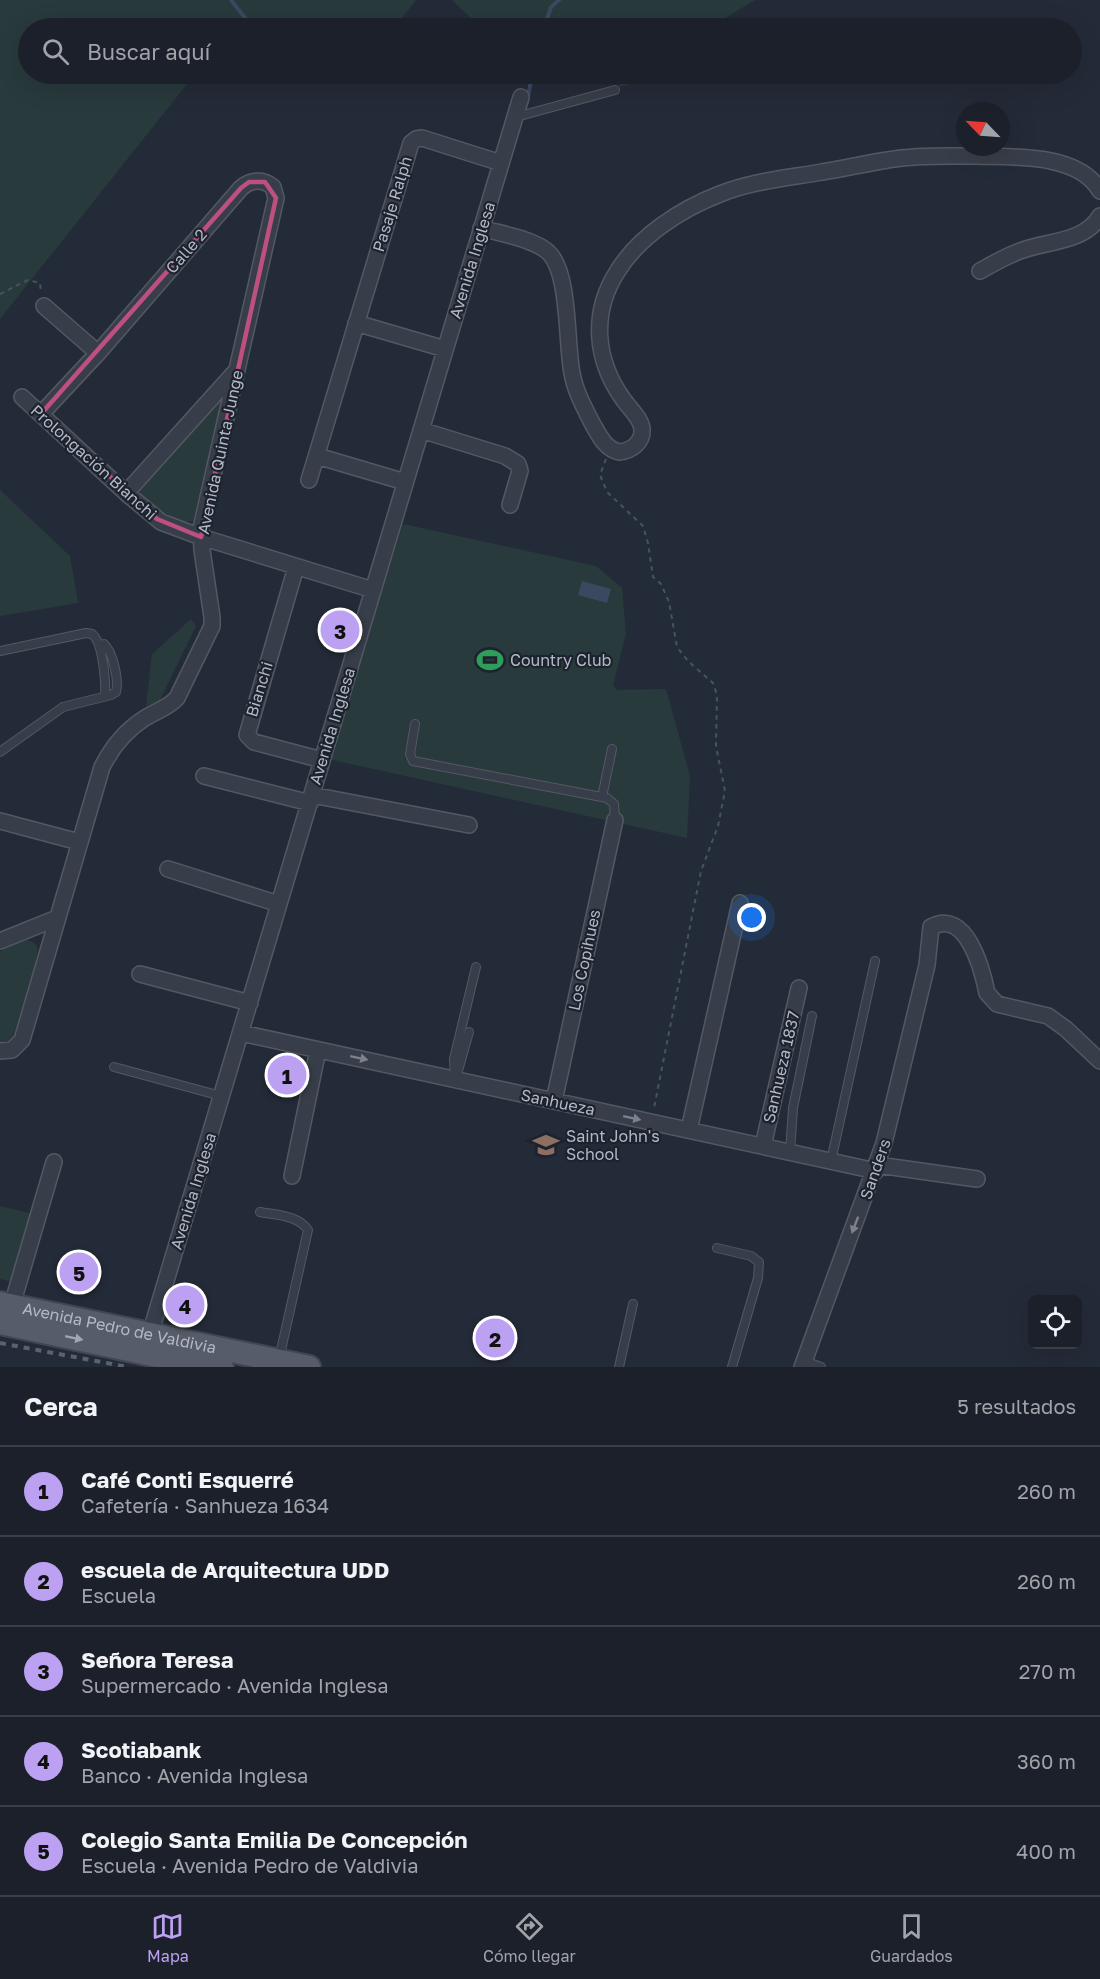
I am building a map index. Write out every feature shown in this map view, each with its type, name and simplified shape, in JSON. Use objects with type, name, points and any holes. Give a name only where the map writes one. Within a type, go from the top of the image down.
[{"type":"main road","name":"Avenida Pedro de Valdivia","points":[[4,1310],[150,1334],[309,1367]]},
{"type":"main road","name":"Avenida Pedro de Valdivia","points":[[4,1310],[122,1348],[222,1367]]},
{"type":"main road","points":[[122,1348],[137,1343],[150,1334],[157,1356]]},
{"type":"street","name":"Avenida Inglesa","points":[[150,1334],[521,97]]},
{"type":"street","name":"Pasaje Ralph","points":[[309,480],[413,140],[424,138],[501,163]]},
{"type":"street","points":[[481,228],[537,245],[555,260],[562,280],[570,364],[575,385],[598,434],[610,448],[619,452],[632,449],[640,441],[642,429],[641,423],[613,384],[601,354],[599,327],[606,293],[633,250],[670,220],[705,200],[738,187],[759,182],[900,158],[947,155],[1025,157],[1045,160],[1085,175],[1100,191]]},
{"type":"street","name":"Calle 2","points":[[41,414],[245,184],[255,181],[270,185],[276,194],[275,202]]},
{"type":"street","name":"Avenida Quinta Junge","points":[[0,1051],[12,1050],[22,1040],[98,776],[106,758],[118,741],[134,726],[169,706],[177,698],[209,632],[212,616],[201,537],[204,512],[275,202]]},
{"type":"street","points":[[980,271],[1021,250],[1074,237],[1091,228],[1100,216]]},
{"type":"street","points":[[44,306],[98,352]]},
{"type":"street","points":[[356,323],[445,349]]},
{"type":"street","points":[[126,493],[237,370]]},
{"type":"street","name":"Prolongación Bianchi","points":[[22,398],[161,522],[201,537],[373,590]]},
{"type":"street","points":[[421,430],[481,447],[515,461],[520,471],[510,505]]},
{"type":"street","points":[[317,456],[405,482]]},
{"type":"street","name":"Bianchi","points":[[296,567],[247,735],[254,742],[322,760]]},
{"type":"street","points":[[204,776],[311,799],[470,825]]},
{"type":"street","name":"Los Copihues","points":[[554,1101],[615,820]]},
{"type":"street","points":[[0,821],[79,842]]},
{"type":"street","points":[[168,869],[279,904]]},
{"type":"street","points":[[689,1130],[740,903]]},
{"type":"street","points":[[0,941],[57,918]]},
{"type":"street","name":"Sanders","points":[[803,1364],[877,1168],[891,1119],[927,965],[931,927],[939,922],[946,922],[954,925],[963,933],[973,948],[987,993],[997,1005],[1048,1016],[1066,1029],[1100,1061]]},
{"type":"street","points":[[140,974],[250,1003]]},
{"type":"street","name":"Sanhueza 1837","points":[[763,1146],[799,988]]},
{"type":"street","name":"Sanhueza","points":[[241,1033],[831,1161],[977,1179]]},
{"type":"street","points":[[291,1176],[318,1050]]},
{"type":"street","points":[[4,1310],[54,1162]]},
{"type":"lane","points":[[516,117],[615,90]]},
{"type":"lane","points":[[0,651],[86,633],[92,634],[97,641],[106,682],[105,696]]},
{"type":"lane","points":[[0,752],[57,710],[113,694],[117,689],[110,652],[104,644]]},
{"type":"lane","points":[[415,724],[410,754],[413,761],[610,799],[614,804],[615,820]]},
{"type":"lane","points":[[602,797],[612,749]]},
{"type":"lane","points":[[831,1161],[875,962]]},
{"type":"lane","points":[[455,1079],[454,1059],[476,967]]},
{"type":"lane","points":[[790,1152],[793,1108],[812,1016]]},
{"type":"lane","points":[[455,1079],[469,1032]]},
{"type":"lane","points":[[114,1068],[221,1096]]},
{"type":"lane","points":[[260,1212],[296,1219],[304,1223],[308,1230],[279,1361]]},
{"type":"lane","points":[[717,1248],[752,1256],[759,1262],[758,1278],[732,1367]]},
{"type":"lane","points":[[619,1367],[633,1304]]},
{"type":"lane","points":[[803,1364],[821,1367]]},
{"type":"path","points":[[0,294],[28,280],[40,283],[44,306]]},
{"type":"path","points":[[610,448],[600,475],[607,492],[643,526],[653,577],[661,584],[669,602],[677,647],[688,661],[713,683],[717,695],[716,746],[725,791],[718,826],[701,871],[651,1122]]},
{"type":"highlighted area","points":[[249,182],[265,182],[276,198],[201,537],[157,519],[41,414],[241,188]]},
{"type":"shaded area","points":[[0,0],[416,0],[402,18],[18,18],[18,84],[187,84],[0,319]]},
{"type":"shaded area","points":[[452,0],[755,0],[725,18],[471,18]]},
{"type":"shaded area","points":[[223,393],[193,521],[175,521],[161,516],[134,496],[136,491]]},
{"type":"shaded area","points":[[0,490],[70,556],[78,603],[0,616]]},
{"type":"shaded area","name":"Country Club","points":[[403,524],[596,566],[622,588],[626,634],[613,685],[617,690],[666,689],[690,776],[687,838],[328,759]]},
{"type":"shaded area","points":[[191,619],[196,626],[159,702],[146,706],[152,654]]},
{"type":"shaded area","points":[[26,940],[37,947],[36,963],[14,1034],[8,1041],[0,1043],[0,952],[4,948]]},
{"type":"shaded area","points":[[0,1206],[33,1214],[14,1282],[0,1279]]},
{"type":"water","points":[[582,581],[611,589],[607,603],[578,595]]},
{"type":"waterway","points":[[231,0],[245,18]]},
{"type":"waterway","points":[[547,18],[551,7],[559,0]]},
{"type":"waterway","points":[[527,103],[530,84]]},
{"type":"railway","points":[[0,1343],[128,1367]]},
{"type":"place","name":"Señora Teresa","points":[[340,630]]},
{"type":"place","name":"Country Club","points":[[490,660]]},
{"type":"place","name":"Café Conti Esquerré","points":[[287,1075]]},
{"type":"place","name":"Saint John's School","points":[[546,1145]]},
{"type":"place","name":"Colegio Santa Emilia De Concepción","points":[[79,1272]]},
{"type":"place","name":"Scotiabank","points":[[185,1305]]},
{"type":"place","name":"escuela de Arquitectura UDD","points":[[495,1338]]}]
